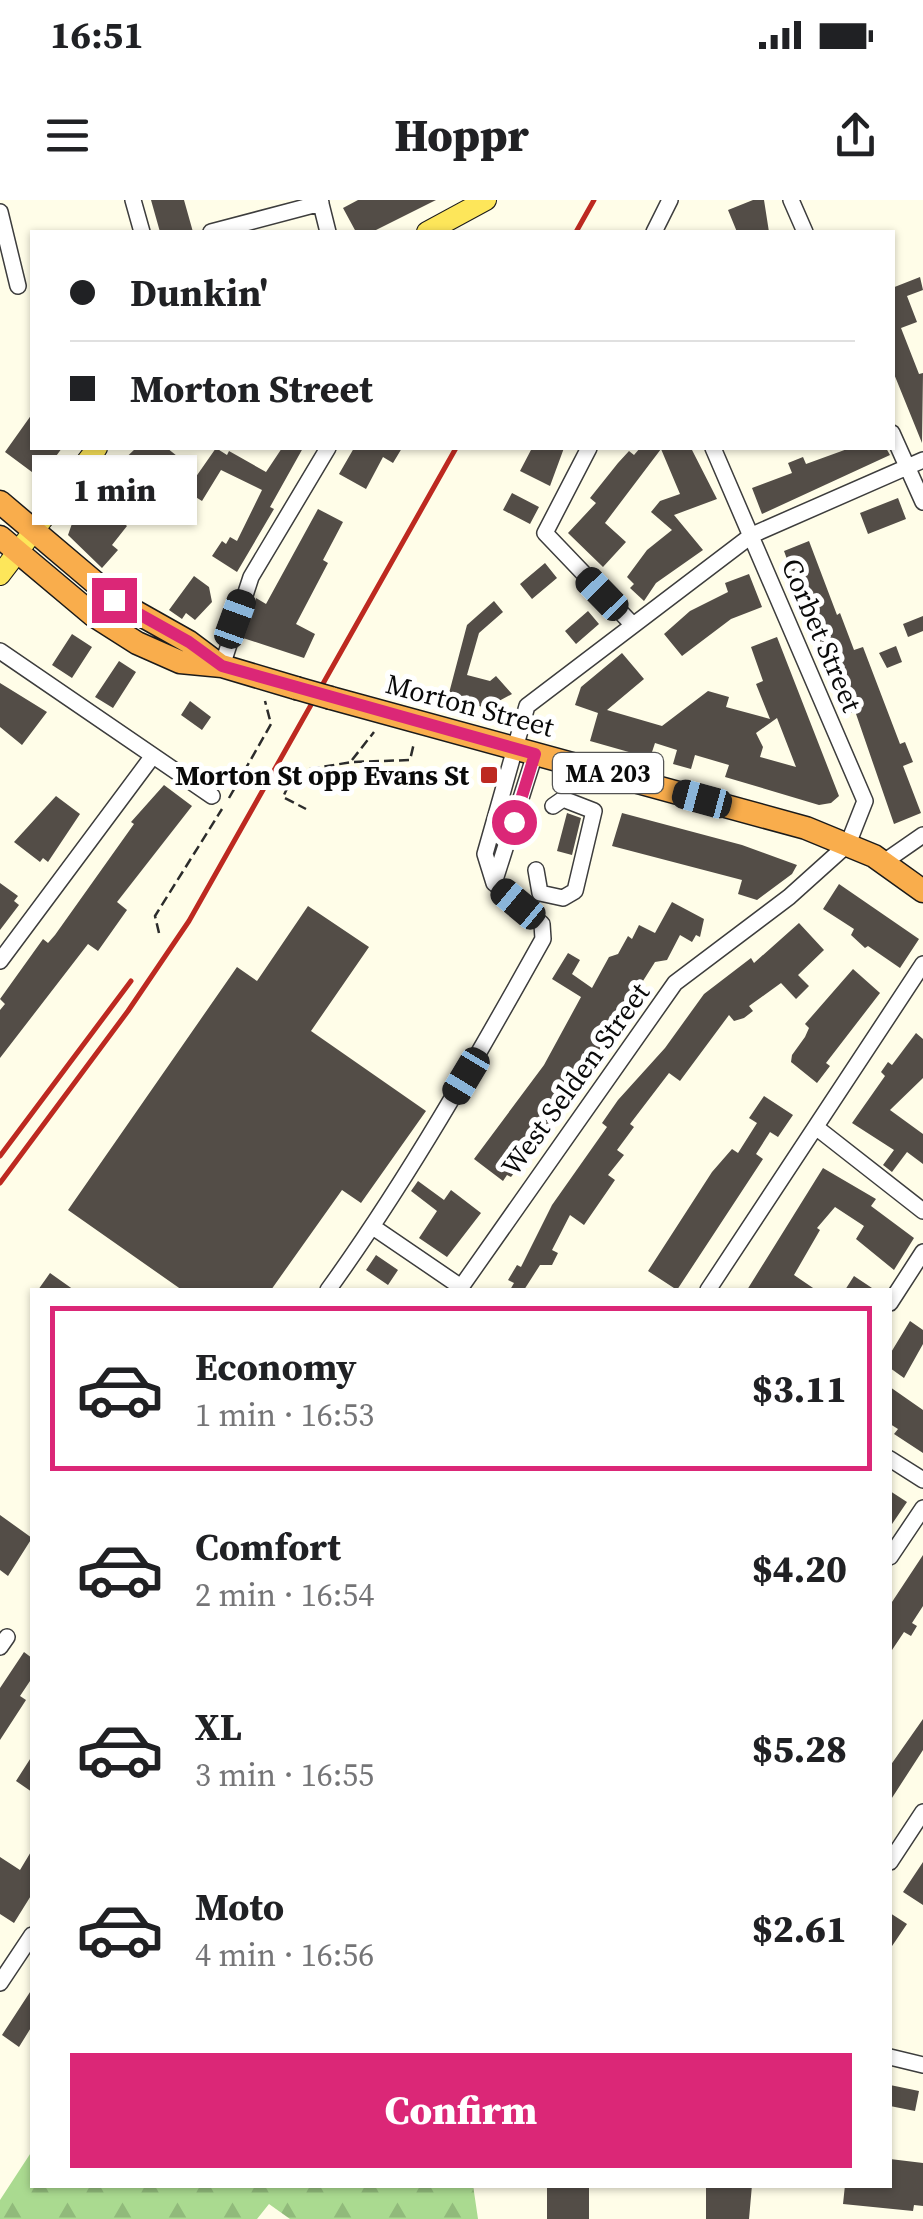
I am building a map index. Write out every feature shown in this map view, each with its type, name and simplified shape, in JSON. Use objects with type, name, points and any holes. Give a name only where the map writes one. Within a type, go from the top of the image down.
[{"type":"highway","name":"Morton Street","points":[[0,502],[114,600],[189,642],[222,666]]},
{"type":"highway","name":"Morton Street","points":[[9,545],[124,635],[180,662],[222,666],[848,844],[884,862],[923,891]]},
{"type":"main road","points":[[430,230],[486,200]]},
{"type":"main road","points":[[0,575],[9,545],[32,530],[96,450]]},
{"type":"street","points":[[133,200],[141,230]]},
{"type":"street","points":[[655,230],[670,200]]},
{"type":"street","points":[[791,200],[804,230]]},
{"type":"street","points":[[218,230],[321,202],[328,230]]},
{"type":"street","points":[[0,212],[18,286]]},
{"type":"street","points":[[895,437],[915,463],[923,502]]},
{"type":"street","points":[[222,666],[251,577],[327,450]]},
{"type":"street","points":[[588,450],[545,533],[632,624]]},
{"type":"street","name":"Corbet Street","points":[[714,450],[866,801],[848,844]]},
{"type":"street","points":[[329,1288],[373,1227],[543,939],[542,924],[494,884],[485,854],[524,751],[521,719],[532,700],[752,535],[915,463]]},
{"type":"street","points":[[0,652],[212,796]]},
{"type":"street","points":[[0,961],[152,758]]},
{"type":"street","points":[[536,870],[540,893],[563,898],[575,891],[594,811],[563,798],[554,806]]},
{"type":"street","points":[[884,862],[923,835]]},
{"type":"street","name":"West Selden Street","points":[[461,1288],[675,982],[789,897],[848,844]]},
{"type":"street","points":[[709,1288],[923,964]]},
{"type":"street","points":[[817,1128],[923,1212]]},
{"type":"street","points":[[373,1227],[459,1288]]},
{"type":"street","points":[[892,1300],[923,1252]]},
{"type":"street","points":[[892,1459],[923,1480]]},
{"type":"street","points":[[892,1554],[923,1508]]},
{"type":"street","points":[[892,1859],[923,1812]]},
{"type":"street","points":[[0,1982],[30,1938]]},
{"type":"street","points":[[892,2057],[923,2064]]},
{"type":"path","points":[[159,932],[155,916],[271,724],[265,701]]},
{"type":"path","points":[[352,762],[374,732]]},
{"type":"path","points":[[280,774],[352,762],[410,760],[414,743]]},
{"type":"path","points":[[296,770],[284,797],[306,808]]},
{"type":"green space","points":[[30,2154],[30,2188],[473,2188],[478,2219],[290,2219],[269,2204],[257,2219],[0,2219],[0,2200]]},
{"type":"building","points":[[151,200],[184,200],[192,230],[159,230]]},
{"type":"building","points":[[358,200],[436,200],[376,230],[355,230],[343,208]]},
{"type":"building","points":[[764,200],[769,230],[736,230],[728,210]]},
{"type":"building","points":[[920,277],[923,290],[907,296],[917,322],[901,328],[919,374],[923,373],[922,443],[895,376],[895,287]]},
{"type":"building","points":[[30,417],[30,450],[61,450],[40,478],[5,452]]},
{"type":"building","points":[[134,450],[170,450],[177,456],[121,520],[127,526],[112,545],[118,550],[102,568],[68,535],[75,515],[92,501],[95,504],[116,472],[113,470]]},
{"type":"building","points":[[215,450],[227,455],[229,451],[266,472],[281,450],[302,450],[270,507],[274,509],[237,572],[212,556],[222,541],[226,544],[230,537],[237,541],[262,490],[221,470],[202,501],[186,491]]},
{"type":"building","points":[[353,450],[401,450],[393,463],[383,457],[366,489],[339,474]]},
{"type":"building","points":[[531,450],[563,450],[550,486],[520,471]]},
{"type":"building","points":[[638,450],[660,450],[605,523],[626,542],[603,567],[568,533],[596,503],[590,498],[618,463],[629,451],[634,455]]},
{"type":"building","points":[[661,450],[692,450],[717,499],[674,515],[703,550],[656,583],[644,601],[630,588],[634,584],[627,577],[647,550],[672,530],[651,512],[660,501],[680,494]]},
{"type":"building","points":[[844,450],[887,450],[890,455],[762,514],[752,488],[792,473],[788,463],[803,457],[806,464]]},
{"type":"building","points":[[512,493],[539,507],[530,524],[503,510]]},
{"type":"building","points":[[898,498],[906,519],[868,534],[860,513]]},
{"type":"building","points":[[318,509],[343,522],[323,560],[328,563],[296,624],[315,634],[304,658],[243,638],[256,598],[266,604]]},
{"type":"building","points":[[809,541],[837,615],[840,613],[854,650],[863,647],[900,744],[905,742],[913,762],[903,766],[921,813],[894,824],[855,711],[848,714],[843,700],[853,697],[845,674],[831,680],[784,551]]},
{"type":"building","points":[[545,563],[557,578],[532,599],[520,584]]},
{"type":"building","points":[[749,574],[762,607],[731,619],[682,656],[664,634],[690,611],[728,592],[725,583]]},
{"type":"building","points":[[194,576],[209,587],[212,602],[195,620],[186,613],[182,619],[169,610]]},
{"type":"building","points":[[494,601],[503,612],[479,633],[467,675],[490,681],[496,676],[512,694],[486,708],[448,697],[467,625]]},
{"type":"building","points":[[588,611],[599,624],[576,644],[565,631]]},
{"type":"building","points":[[923,616],[923,631],[908,637],[903,624]]},
{"type":"building","points":[[72,634],[92,647],[72,678],[52,665]]},
{"type":"building","points":[[777,637],[839,796],[831,803],[819,805],[725,777],[729,765],[695,755],[691,769],[673,764],[677,750],[655,743],[650,758],[590,741],[598,713],[575,705],[581,687],[622,653],[644,679],[607,710],[662,726],[708,691],[729,697],[726,707],[770,719],[756,684],[763,681],[751,647]],"holes":[[[777,718],[796,767],[760,757],[763,747],[756,733]]]},
{"type":"building","points":[[896,646],[902,662],[887,668],[879,653]]},
{"type":"building","points":[[119,661],[136,672],[113,708],[95,697]]},
{"type":"building","points":[[0,683],[47,712],[22,745],[0,727]]},
{"type":"building","points":[[190,701],[211,717],[202,730],[181,715]]},
{"type":"building","points":[[164,785],[192,806],[117,902],[127,910],[98,951],[88,944],[0,1058],[0,1010],[5,1004],[0,999],[43,939],[48,943],[55,935],[134,824],[131,822]]},
{"type":"building","points":[[56,796],[80,814],[48,862],[43,858],[40,862],[14,842]]},
{"type":"building","points":[[567,813],[581,818],[572,855],[557,851]]},
{"type":"building","points":[[622,813],[742,845],[797,865],[792,874],[757,900],[738,894],[742,880],[612,846]]},
{"type":"building","points":[[0,883],[18,896],[14,901],[19,905],[0,930]]},
{"type":"building","points":[[839,884],[919,939],[900,968],[868,946],[865,948],[851,935],[854,929],[823,909]]},
{"type":"building","points":[[672,902],[704,919],[700,937],[696,935],[692,942],[680,935],[667,960],[655,962],[586,1071],[583,1069],[568,1097],[565,1095],[554,1119],[511,1177],[507,1175],[503,1181],[474,1159],[544,1065],[581,997],[552,979],[568,953],[580,960],[572,974],[592,988],[609,957],[618,954],[628,936],[632,939],[639,925],[655,933]]},
{"type":"building","points":[[308,906],[369,947],[311,1031],[426,1111],[361,1203],[342,1190],[272,1288],[179,1288],[68,1210],[237,967],[257,981]]},
{"type":"building","points":[[799,923],[824,950],[798,975],[809,986],[796,999],[781,983],[749,1006],[753,1011],[744,1018],[734,1021],[729,1015],[680,1081],[669,1073],[630,1124],[634,1127],[617,1150],[624,1155],[608,1175],[615,1180],[584,1225],[570,1215],[552,1250],[558,1253],[552,1265],[540,1265],[525,1288],[511,1288],[514,1283],[508,1280],[517,1265],[521,1267],[552,1205],[607,1127],[602,1123],[618,1100],[665,1048],[704,994],[751,958],[754,963]]},
{"type":"building","points":[[853,969],[880,993],[826,1063],[830,1066],[817,1083],[791,1062],[792,1055],[809,1028],[805,1024]]},
{"type":"building","points":[[916,1033],[923,1039],[923,1078],[890,1110],[923,1134],[923,1164],[907,1152],[892,1172],[883,1165],[894,1150],[852,1123],[885,1076],[881,1072],[888,1062],[892,1065]]},
{"type":"building","points":[[764,1096],[793,1115],[778,1137],[770,1132],[756,1154],[763,1159],[678,1288],[674,1288],[648,1271],[712,1172],[732,1149],[738,1153],[757,1123],[749,1118]]},
{"type":"building","points":[[823,1168],[876,1199],[871,1206],[914,1238],[894,1270],[856,1239],[864,1226],[835,1207],[817,1228],[820,1230],[794,1275],[813,1288],[748,1288]]},
{"type":"building","points":[[418,1181],[444,1200],[451,1190],[481,1213],[447,1257],[419,1238],[437,1211],[411,1191]]},
{"type":"building","points":[[376,1255],[398,1270],[388,1285],[366,1270]]},
{"type":"building","points":[[50,1273],[71,1288],[39,1288]]},
{"type":"building","points":[[854,1276],[872,1288],[846,1288]]},
{"type":"building","points":[[910,1321],[923,1330],[923,1344],[904,1378],[892,1369],[892,1351]]},
{"type":"building","points":[[892,1388],[923,1410],[923,1453],[894,1434],[898,1429],[892,1425]]},
{"type":"building","points":[[892,1492],[907,1502],[892,1524]]},
{"type":"building","points":[[0,1515],[30,1537],[30,1541],[8,1576],[0,1570]]},
{"type":"building","points":[[923,1555],[923,1606],[912,1623],[917,1626],[911,1636],[904,1632],[892,1650],[892,1602]]},
{"type":"building","points":[[24,1652],[30,1656],[30,1681],[20,1696],[26,1700],[0,1740],[0,1688]]},
{"type":"building","points":[[923,1719],[923,1750],[892,1798],[892,1763]]},
{"type":"building","points":[[30,1759],[30,1791],[16,1781]]},
{"type":"building","points":[[30,1853],[30,1897],[14,1923],[0,1914],[0,1857],[20,1870]]},
{"type":"building","points":[[923,1862],[923,1905],[903,1892]]},
{"type":"building","points":[[892,1914],[907,1924],[892,1946]]},
{"type":"building","points":[[30,1992],[30,2029],[19,2047],[2,2035]]},
{"type":"building","points":[[892,2085],[919,2091],[915,2111],[892,2106]]},
{"type":"building","points":[[892,2159],[923,2163],[923,2206],[914,2205],[913,2211],[843,2204],[845,2188],[892,2188]]},
{"type":"building","points":[[547,2188],[589,2188],[589,2219],[547,2219]]},
{"type":"building","points":[[706,2188],[752,2188],[749,2219],[706,2219]]},
{"type":"railway","points":[[577,230],[594,200]]},
{"type":"railway","points":[[0,1183],[128,1011],[189,921],[455,450]]},
{"type":"railway","points":[[0,1156],[131,981]]},
{"type":"place","name":"Morton St opp Evans St","points":[[489,775]]},
{"type":"route","points":[[114,600],[189,642],[222,666],[535,754],[514,822]]}]
